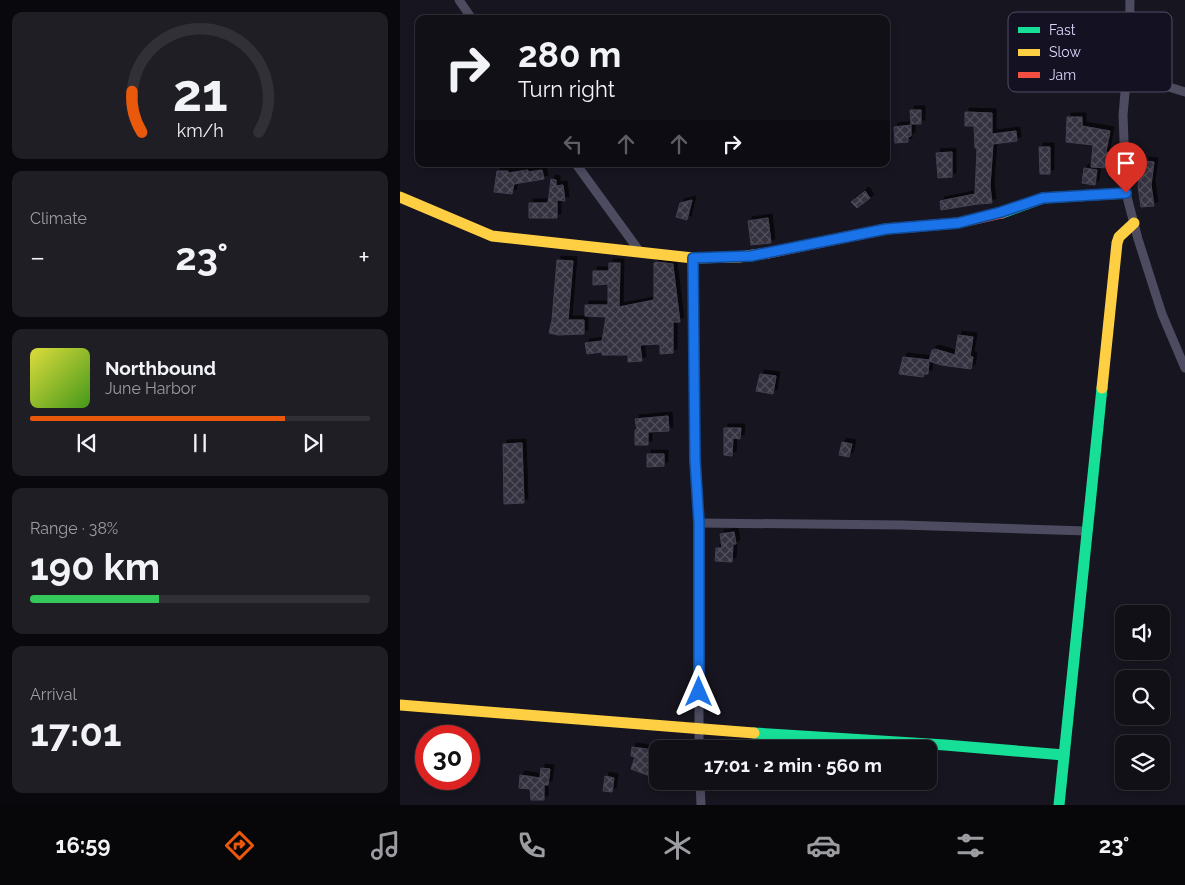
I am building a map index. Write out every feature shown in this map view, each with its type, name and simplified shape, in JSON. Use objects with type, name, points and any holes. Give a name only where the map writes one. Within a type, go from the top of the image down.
[{"type":"street","points":[[459,0],[469,15]]},
{"type":"street","points":[[1172,88],[1185,92]]},
{"type":"street","points":[[1125,92],[1123,115],[1126,193],[1162,314],[1185,368]]},
{"type":"street","points":[[578,167],[640,252]]},
{"type":"street","points":[[400,196],[492,236],[693,258],[739,257],[764,254],[886,229],[958,223],[1001,212],[1043,198],[1126,193]]},
{"type":"street","points":[[1059,805],[1116,243],[1125,230],[1134,223]]},
{"type":"street","points":[[693,258],[695,460],[699,523],[699,740]]},
{"type":"street","points":[[699,523],[902,525],[1086,531]]},
{"type":"street","points":[[400,705],[1064,755]]},
{"type":"street","points":[[700,790],[701,805]]},
{"type":"building","points":[[910,110],[921,110],[921,124],[911,124]]},
{"type":"building","points":[[965,112],[992,113],[992,134],[1016,131],[1017,141],[993,144],[990,186],[992,203],[941,210],[940,201],[975,194],[977,148],[975,148],[974,126],[965,126]]},
{"type":"building","points":[[1067,117],[1082,117],[1082,126],[1110,131],[1106,152],[1109,153],[1108,168],[1091,167],[1093,145],[1066,142]]},
{"type":"building","points":[[911,125],[911,136],[908,137],[908,142],[895,143],[894,127]]},
{"type":"building","points":[[1039,147],[1050,147],[1050,174],[1040,174]]},
{"type":"building","points":[[952,152],[952,177],[938,178],[936,153]]},
{"type":"building","points":[[1145,161],[1154,162],[1151,185],[1154,206],[1141,207],[1138,186],[1140,169],[1145,170]]},
{"type":"building","points":[[1084,168],[1097,170],[1095,185],[1082,183]]},
{"type":"building","points":[[528,170],[528,172],[542,170],[544,179],[514,184],[512,194],[494,192],[497,171],[508,171],[508,173]]},
{"type":"building","points":[[551,179],[556,180],[556,186],[563,185],[565,201],[557,200],[557,218],[529,218],[529,203],[548,203]]},
{"type":"building","points":[[865,191],[870,198],[857,208],[851,202]]},
{"type":"building","points":[[692,200],[687,220],[676,217],[680,203]]},
{"type":"building","points":[[768,218],[771,243],[751,245],[748,221]]},
{"type":"building","points":[[557,260],[573,261],[568,320],[584,320],[584,334],[558,335],[549,333],[552,320]]},
{"type":"building","points":[[609,263],[620,263],[619,307],[654,300],[654,263],[673,264],[680,322],[673,322],[673,353],[660,354],[660,344],[640,345],[642,361],[628,362],[628,355],[602,355],[602,352],[587,354],[585,343],[602,341],[606,317],[585,316],[585,305],[608,305],[608,284],[593,285],[593,271],[609,271]]},
{"type":"building","points":[[958,335],[973,337],[970,356],[973,357],[971,369],[941,365],[929,361],[932,350],[935,349],[955,355]]},
{"type":"building","points":[[903,357],[929,360],[928,374],[924,374],[923,377],[899,374]]},
{"type":"building","points":[[760,374],[776,376],[773,394],[756,391]]},
{"type":"building","points":[[668,416],[669,431],[648,432],[648,445],[635,445],[635,430],[637,430],[635,419]]},
{"type":"building","points":[[724,428],[741,428],[740,439],[733,438],[732,456],[724,455]]},
{"type":"building","points":[[842,442],[852,444],[849,457],[839,455]]},
{"type":"building","points":[[522,443],[524,503],[504,504],[503,444]]},
{"type":"building","points":[[647,454],[664,454],[664,466],[647,467]]},
{"type":"building","points":[[734,532],[736,544],[733,544],[732,562],[715,561],[716,548],[722,548],[720,534]]},
{"type":"building","points":[[632,747],[649,750],[649,776],[631,769],[635,757],[631,756]]},
{"type":"building","points":[[541,768],[550,769],[548,785],[544,785],[544,800],[531,800],[530,789],[519,788],[520,775],[540,778]]},
{"type":"building","points":[[605,776],[614,778],[612,792],[603,791]]},
{"type":"traffic: fast","points":[[1002,213],[1043,198],[1126,193]]},
{"type":"traffic: fast","points":[[1059,805],[1102,388]]},
{"type":"traffic: fast","points":[[754,733],[945,745],[1064,755]]},
{"type":"traffic: slow","points":[[400,197],[492,236],[693,258],[739,257],[768,253]]},
{"type":"traffic: slow","points":[[1102,388],[1117,243],[1119,237],[1134,223]]},
{"type":"traffic: slow","points":[[400,705],[754,733]]},
{"type":"traffic: jam","points":[[768,253],[886,229],[958,223],[1002,213]]},
{"type":"route","points":[[699,692],[699,523],[695,460],[693,258],[751,256],[886,229],[958,223],[1001,212],[1043,198],[1126,193]]}]
